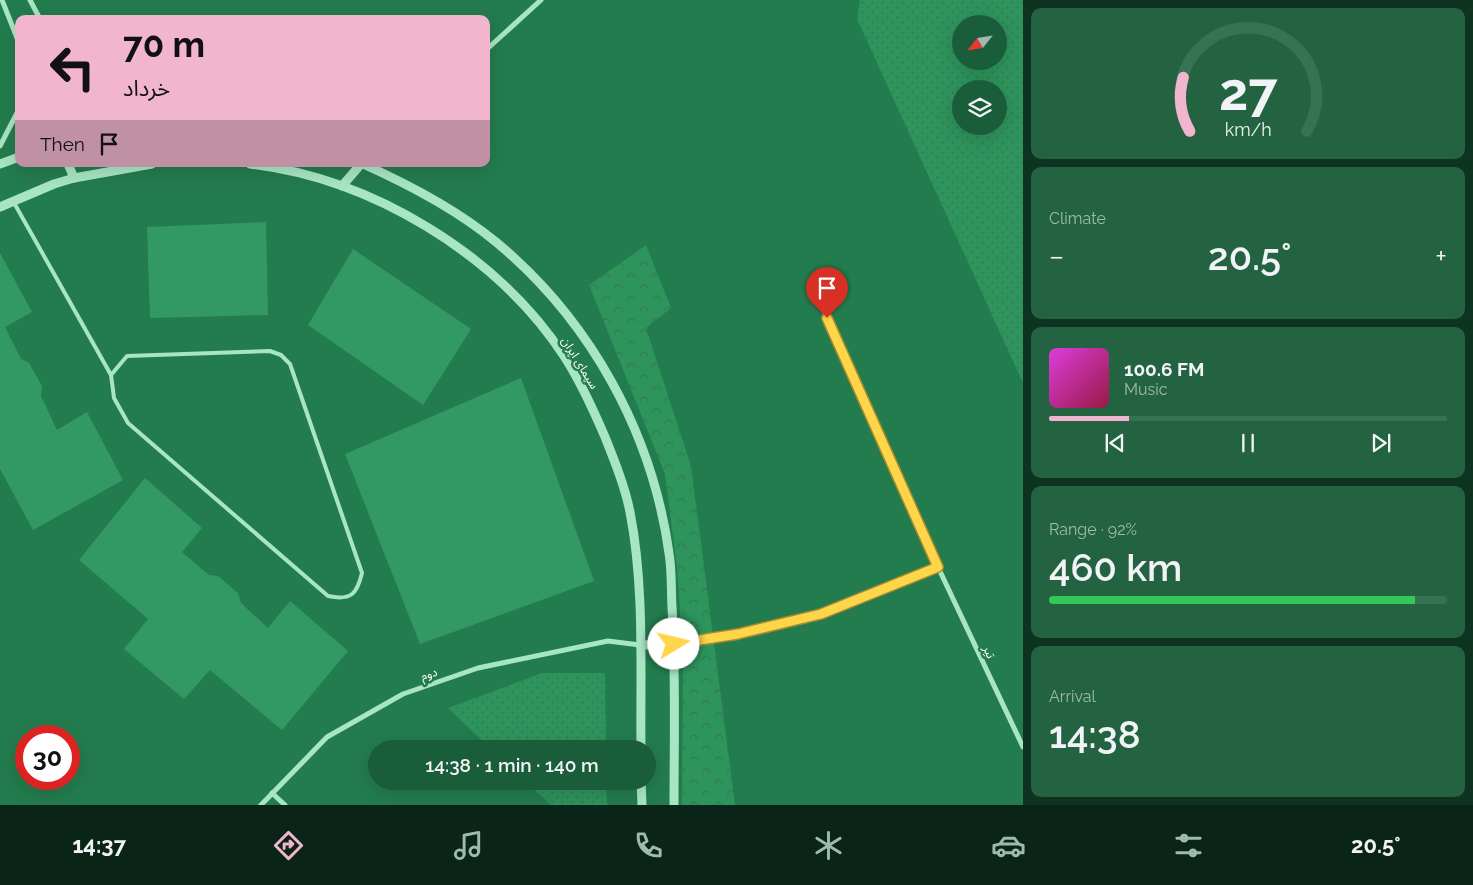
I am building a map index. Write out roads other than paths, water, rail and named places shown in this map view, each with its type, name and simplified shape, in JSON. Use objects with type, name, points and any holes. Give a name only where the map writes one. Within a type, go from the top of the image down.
[{"type":"street","points":[[2,0],[15,33]]},
{"type":"street","points":[[30,0],[38,15]]},
{"type":"street","points":[[490,46],[541,0]]},
{"type":"street","points":[[0,146],[15,117]]},
{"type":"street","points":[[0,164],[15,158]]},
{"type":"street","points":[[69,167],[74,178]]},
{"type":"street","points":[[0,206],[74,178],[135,167]]},
{"type":"street","name":"سیمای ایران","points":[[273,167],[288,169],[342,186],[396,208],[469,256],[514,297],[563,355],[594,411],[617,466],[630,510],[637,557],[641,740]]},
{"type":"street","points":[[342,186],[359,167]]},
{"type":"street","name":"سیمای ایران","points":[[369,167],[400,181],[449,208],[496,242],[544,286],[597,354],[631,417],[654,486],[669,554],[674,644],[674,805]]},
{"type":"street","name":"تیر","points":[[820,300],[938,567],[1023,746]]},
{"type":"street","points":[[640,645],[674,644],[738,634],[821,614],[938,567]]},
{"type":"street","name":"دوم","points":[[261,805],[327,737],[403,694],[478,668],[608,641],[640,645]]},
{"type":"street","points":[[641,790],[642,805]]},
{"type":"street","points":[[272,793],[285,805]]},
{"type":"lane","points":[[13,201],[111,375],[114,398],[128,423],[328,596],[340,599],[349,596],[359,588],[362,573],[290,364],[281,355],[270,351],[127,356],[111,375]]}]
